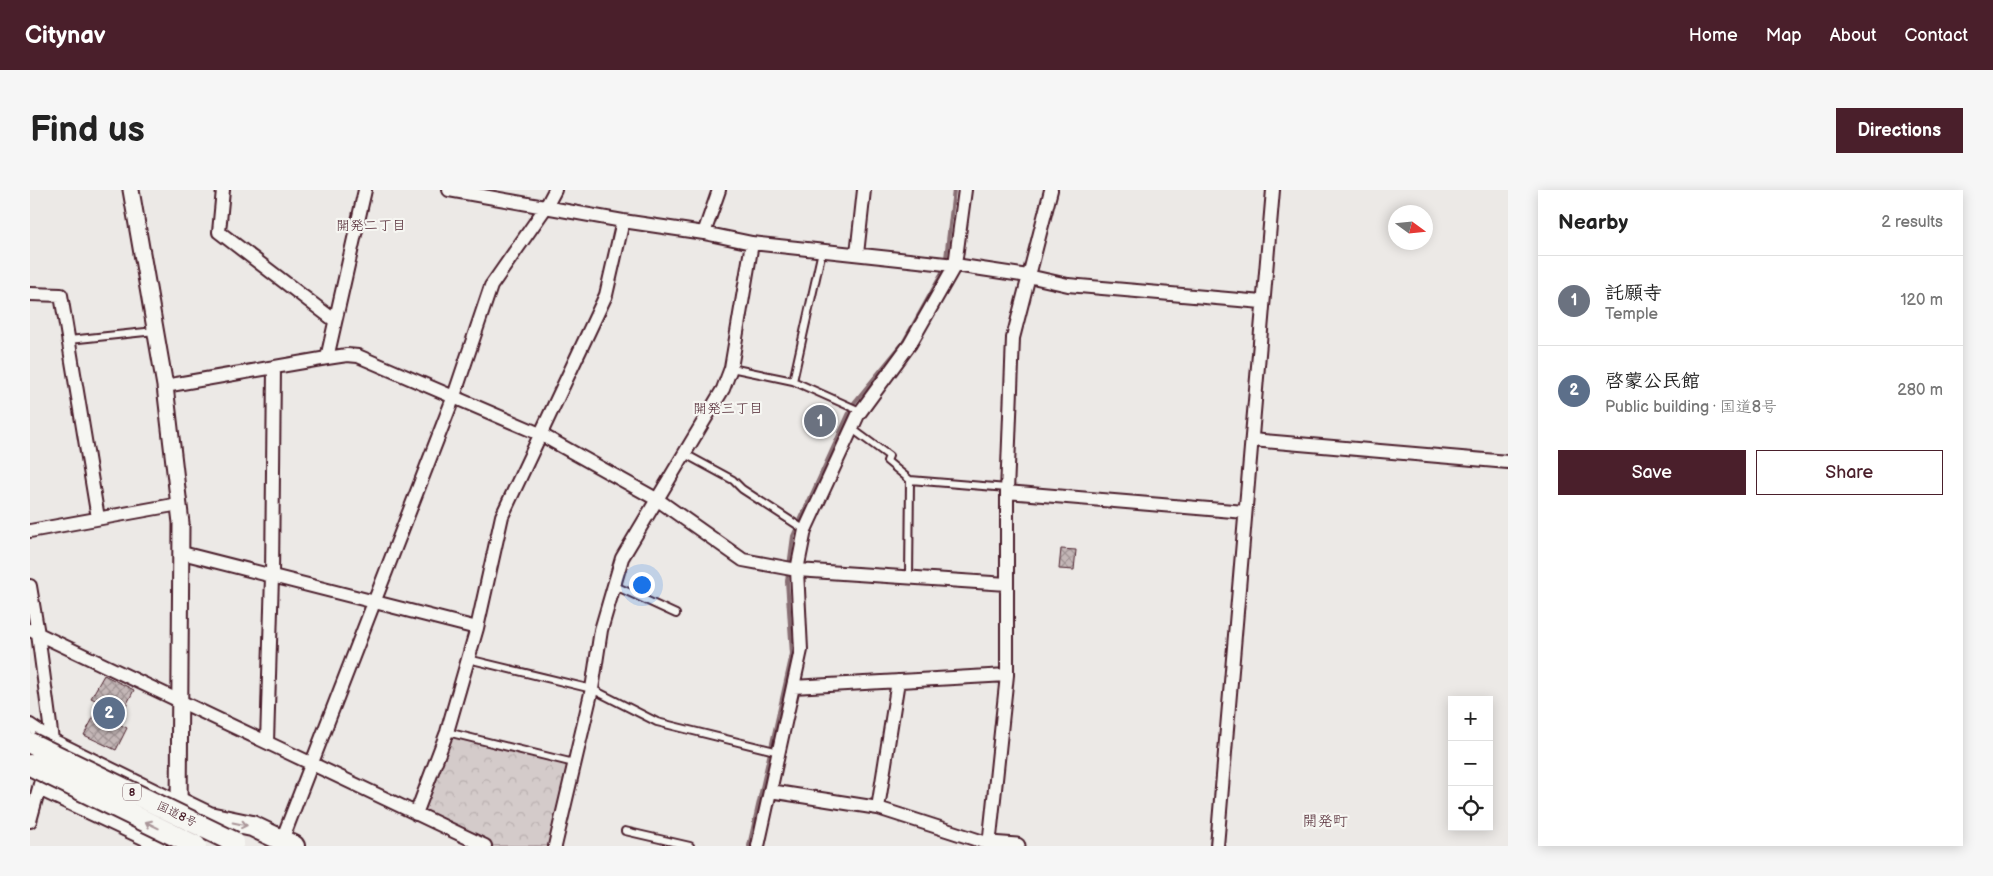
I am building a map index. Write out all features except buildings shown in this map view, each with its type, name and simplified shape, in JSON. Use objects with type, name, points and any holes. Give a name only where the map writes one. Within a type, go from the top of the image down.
[{"type":"highway","name":"国道8号","points":[[30,743],[239,844]]},
{"type":"highway","name":"国道8号","points":[[30,765],[196,846]]},
{"type":"highway","points":[[178,802],[210,817],[252,826],[288,843]]},
{"type":"street","points":[[131,190],[165,386],[179,504],[182,553],[178,700],[180,846]]},
{"type":"street","points":[[223,190],[219,232],[334,320]]},
{"type":"street","points":[[326,358],[365,190]]},
{"type":"street","points":[[449,190],[476,192],[546,207],[704,233],[752,244],[955,265],[1028,276],[1068,285],[1262,302]]},
{"type":"street","points":[[288,843],[311,763],[454,396],[491,286],[546,207],[555,190]]},
{"type":"street","points":[[704,233],[719,190]]},
{"type":"street","points":[[857,254],[864,190]]},
{"type":"street","points":[[758,846],[802,650],[797,570],[805,530],[860,411],[910,344],[955,265],[965,190]]},
{"type":"street","points":[[989,845],[1007,675],[1007,490],[1013,338],[1051,190]]},
{"type":"street","points":[[1217,846],[1273,190]]},
{"type":"street","points":[[416,814],[446,732],[477,628],[502,516],[606,295],[624,221]]},
{"type":"street","points":[[555,846],[592,689],[601,630],[613,585],[622,558],[723,389],[731,368],[752,244]]},
{"type":"street","points":[[30,294],[61,294],[98,518]]},
{"type":"street","points":[[165,386],[347,354],[358,356],[540,434],[658,500],[743,560],[797,570],[1007,584]]},
{"type":"street","points":[[266,742],[272,576],[274,367]]},
{"type":"street","points":[[1252,440],[1508,462]]},
{"type":"street","points":[[1007,490],[1245,512]]},
{"type":"street","points":[[30,531],[179,504]]},
{"type":"street","points":[[182,553],[477,628]]},
{"type":"street","points":[[30,586],[34,632],[52,740],[30,821]]},
{"type":"street","points":[[34,632],[485,846]]},
{"type":"street","points":[[793,687],[1007,675]]},
{"type":"street","points":[[878,808],[898,682]]},
{"type":"street","points":[[30,725],[52,740],[178,802]]},
{"type":"street","points":[[39,788],[160,846]]},
{"type":"street","points":[[770,791],[878,808],[989,845],[1016,846]]},
{"type":"lane","points":[[793,381],[822,251]]},
{"type":"lane","points":[[68,340],[155,332]]},
{"type":"lane","points":[[731,368],[793,381],[860,411]]},
{"type":"lane","points":[[851,428],[889,456],[887,461],[910,480],[1007,490]]},
{"type":"lane","points":[[685,454],[733,480],[742,489],[805,530]]},
{"type":"lane","points":[[908,577],[910,480]]},
{"type":"lane","points":[[613,585],[676,614]]},
{"type":"lane","points":[[468,659],[592,689],[657,722],[779,752]]},
{"type":"lane","points":[[446,732],[574,763]]},
{"type":"lane","points":[[625,831],[690,846]]},
{"type":"green space","points":[[447,732],[574,766],[555,846],[491,846],[416,814]]},
{"type":"waterway","points":[[749,846],[792,654],[787,581],[793,536],[853,404],[903,343],[941,275],[946,258],[954,190]]},
{"type":"place","name":"託願寺","points":[[820,421]]},
{"type":"place","name":"啓蒙公民館","points":[[109,713]]},
{"type":"district","name":"開発二丁目","points":[[371,225]]},
{"type":"district","name":"開発三丁目","points":[[728,408]]},
{"type":"district","name":"開発町","points":[[1325,821]]}]
